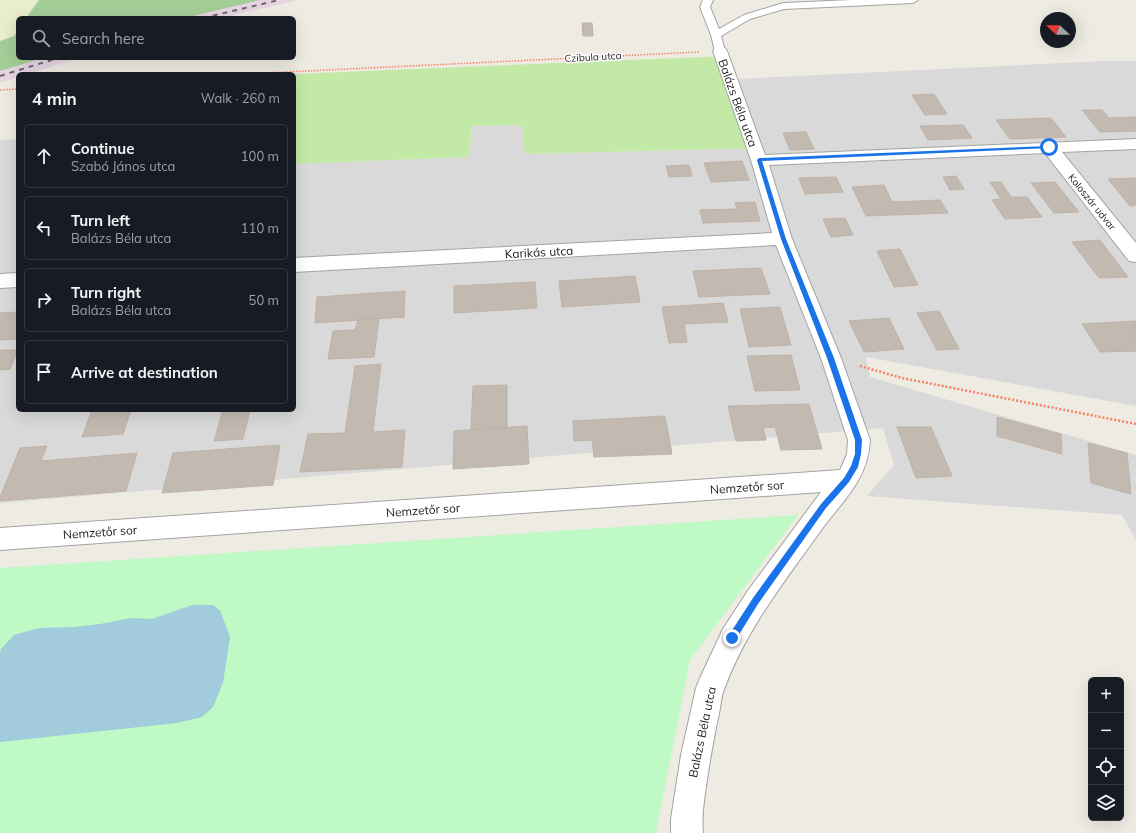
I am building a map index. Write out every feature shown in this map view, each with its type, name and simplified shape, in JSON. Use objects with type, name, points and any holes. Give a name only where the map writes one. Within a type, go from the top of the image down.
[{"type":"street","name":"Balázs Béla utca","points":[[687,833],[686,819],[696,755],[710,688],[732,638],[756,601],[824,506],[847,480],[854,467],[858,454],[859,440],[830,358],[783,239],[759,160],[718,43]]},
{"type":"street","points":[[759,160],[1136,144]]},
{"type":"street","name":"Koloszár udvar","points":[[1049,147],[1136,256]]},
{"type":"street","name":"Karikás utca","points":[[296,265],[783,239]]},
{"type":"street","points":[[0,281],[16,280]]},
{"type":"street","name":"Nemzetőr sor","points":[[0,539],[847,480]]},
{"type":"lane","points":[[708,0],[705,7],[718,43],[747,17],[783,6],[913,0]]},
{"type":"path","name":"Czibula utca","points":[[276,72],[718,43]]},
{"type":"path","points":[[0,90],[16,89]]},
{"type":"path","points":[[830,358],[902,378],[1136,424]]},
{"type":"shaded area","points":[[260,0],[299,0],[231,16],[193,16]]},
{"type":"shaded area","points":[[36,60],[73,60],[34,72],[16,72],[16,78],[0,83],[0,71]]},
{"type":"shaded area","points":[[1104,61],[1136,61],[1136,406],[866,357],[870,377],[1136,455],[1136,540],[1122,515],[867,496],[894,465],[883,428],[0,503],[0,140],[16,139],[16,412],[296,412],[296,164],[469,157],[472,126],[522,125],[525,154],[763,148],[738,79]]},
{"type":"green space","points":[[0,0],[39,0],[27,16],[16,16],[16,34],[14,36],[0,41]]},
{"type":"green space","points":[[39,0],[260,0],[193,16],[27,16]]},
{"type":"green space","points":[[16,34],[16,60],[36,60],[0,71],[0,41],[14,36]]},
{"type":"green space","points":[[727,56],[738,79],[763,148],[525,154],[522,125],[472,126],[469,157],[296,164],[296,74]]},
{"type":"green space","points":[[798,515],[690,660],[656,833],[0,833],[0,568]]},
{"type":"water","points":[[192,605],[213,605],[220,610],[230,637],[223,683],[213,707],[202,717],[177,723],[0,742],[0,653],[1,649],[14,635],[39,628],[74,627],[131,618],[152,619]]},
{"type":"building","points":[[582,23],[592,23],[593,36],[583,36]]},
{"type":"building","points":[[934,94],[947,114],[925,115],[912,95]]},
{"type":"building","points":[[1082,110],[1102,110],[1109,118],[1136,117],[1136,131],[1100,132]]},
{"type":"building","points":[[1051,118],[1066,137],[1010,139],[996,120]]},
{"type":"building","points":[[963,125],[972,138],[928,140],[920,126]]},
{"type":"building","points":[[806,132],[814,149],[790,150],[783,133]]},
{"type":"building","points":[[742,161],[749,180],[711,182],[704,163]]},
{"type":"building","points":[[689,165],[692,176],[669,177],[666,166]]},
{"type":"building","points":[[956,176],[964,189],[950,190],[943,177]]},
{"type":"building","points":[[836,177],[843,192],[805,194],[799,178]]},
{"type":"building","points":[[1136,178],[1136,205],[1130,206],[1108,179]]},
{"type":"building","points":[[990,182],[1001,182],[1011,197],[1027,197],[1042,217],[1005,219],[992,200],[1001,199]]},
{"type":"building","points":[[1055,182],[1079,212],[1054,213],[1031,183]]},
{"type":"building","points":[[884,185],[892,202],[940,200],[948,213],[866,216],[852,187]]},
{"type":"building","points":[[755,202],[760,221],[703,223],[700,210],[737,209],[735,203]]},
{"type":"building","points":[[845,218],[853,235],[831,237],[823,219]]},
{"type":"building","points":[[1100,240],[1128,277],[1099,278],[1072,242]]},
{"type":"building","points":[[900,249],[918,285],[894,287],[877,251]]},
{"type":"building","points":[[761,268],[770,294],[699,297],[693,271]]},
{"type":"building","points":[[635,276],[640,302],[562,307],[559,281]]},
{"type":"building","points":[[535,282],[537,308],[454,313],[454,286]]},
{"type":"building","points":[[405,291],[404,317],[315,323],[317,297]]},
{"type":"building","points":[[723,303],[728,322],[684,324],[687,342],[669,343],[662,307]]},
{"type":"building","points":[[780,307],[791,345],[749,347],[740,309]]},
{"type":"building","points":[[939,311],[959,349],[937,350],[917,313]]},
{"type":"building","points":[[16,312],[16,339],[0,340],[0,313]]},
{"type":"building","points":[[379,318],[374,357],[328,359],[333,331],[355,330],[358,320]]},
{"type":"building","points":[[889,318],[904,349],[864,352],[849,321]]},
{"type":"building","points":[[1136,321],[1136,351],[1100,352],[1082,324]]},
{"type":"building","points":[[0,350],[16,350],[16,355],[10,369],[0,370]]},
{"type":"building","points":[[791,355],[800,390],[755,391],[747,356]]},
{"type":"building","points":[[381,364],[373,432],[405,430],[402,467],[300,472],[308,434],[345,433],[355,366]]},
{"type":"building","points":[[507,385],[507,427],[471,430],[473,386]]},
{"type":"building","points":[[809,404],[822,449],[781,450],[775,427],[763,428],[766,440],[736,441],[728,406]]},
{"type":"building","points":[[91,412],[130,412],[123,434],[82,437]]},
{"type":"building","points":[[222,412],[250,412],[243,439],[214,441]]},
{"type":"building","points":[[665,416],[672,454],[594,457],[592,440],[574,441],[573,421]]},
{"type":"building","points":[[997,417],[1061,434],[1062,454],[997,436]]},
{"type":"building","points":[[527,426],[529,464],[453,469],[454,431]]},
{"type":"building","points":[[897,427],[931,427],[952,476],[916,478]]},
{"type":"building","points":[[1088,443],[1127,453],[1131,494],[1091,483]]},
{"type":"building","points":[[280,445],[273,485],[162,493],[173,453]]},
{"type":"building","points":[[47,446],[41,461],[137,453],[126,491],[0,501],[0,497],[20,448]]},
{"type":"railway","points":[[211,16],[279,0]]},
{"type":"railway","points":[[0,76],[52,60]]},
{"type":"route","points":[[732,638],[756,601],[824,506],[847,480],[854,467],[858,454],[859,440],[830,358],[783,239],[759,160],[1049,147]]}]
